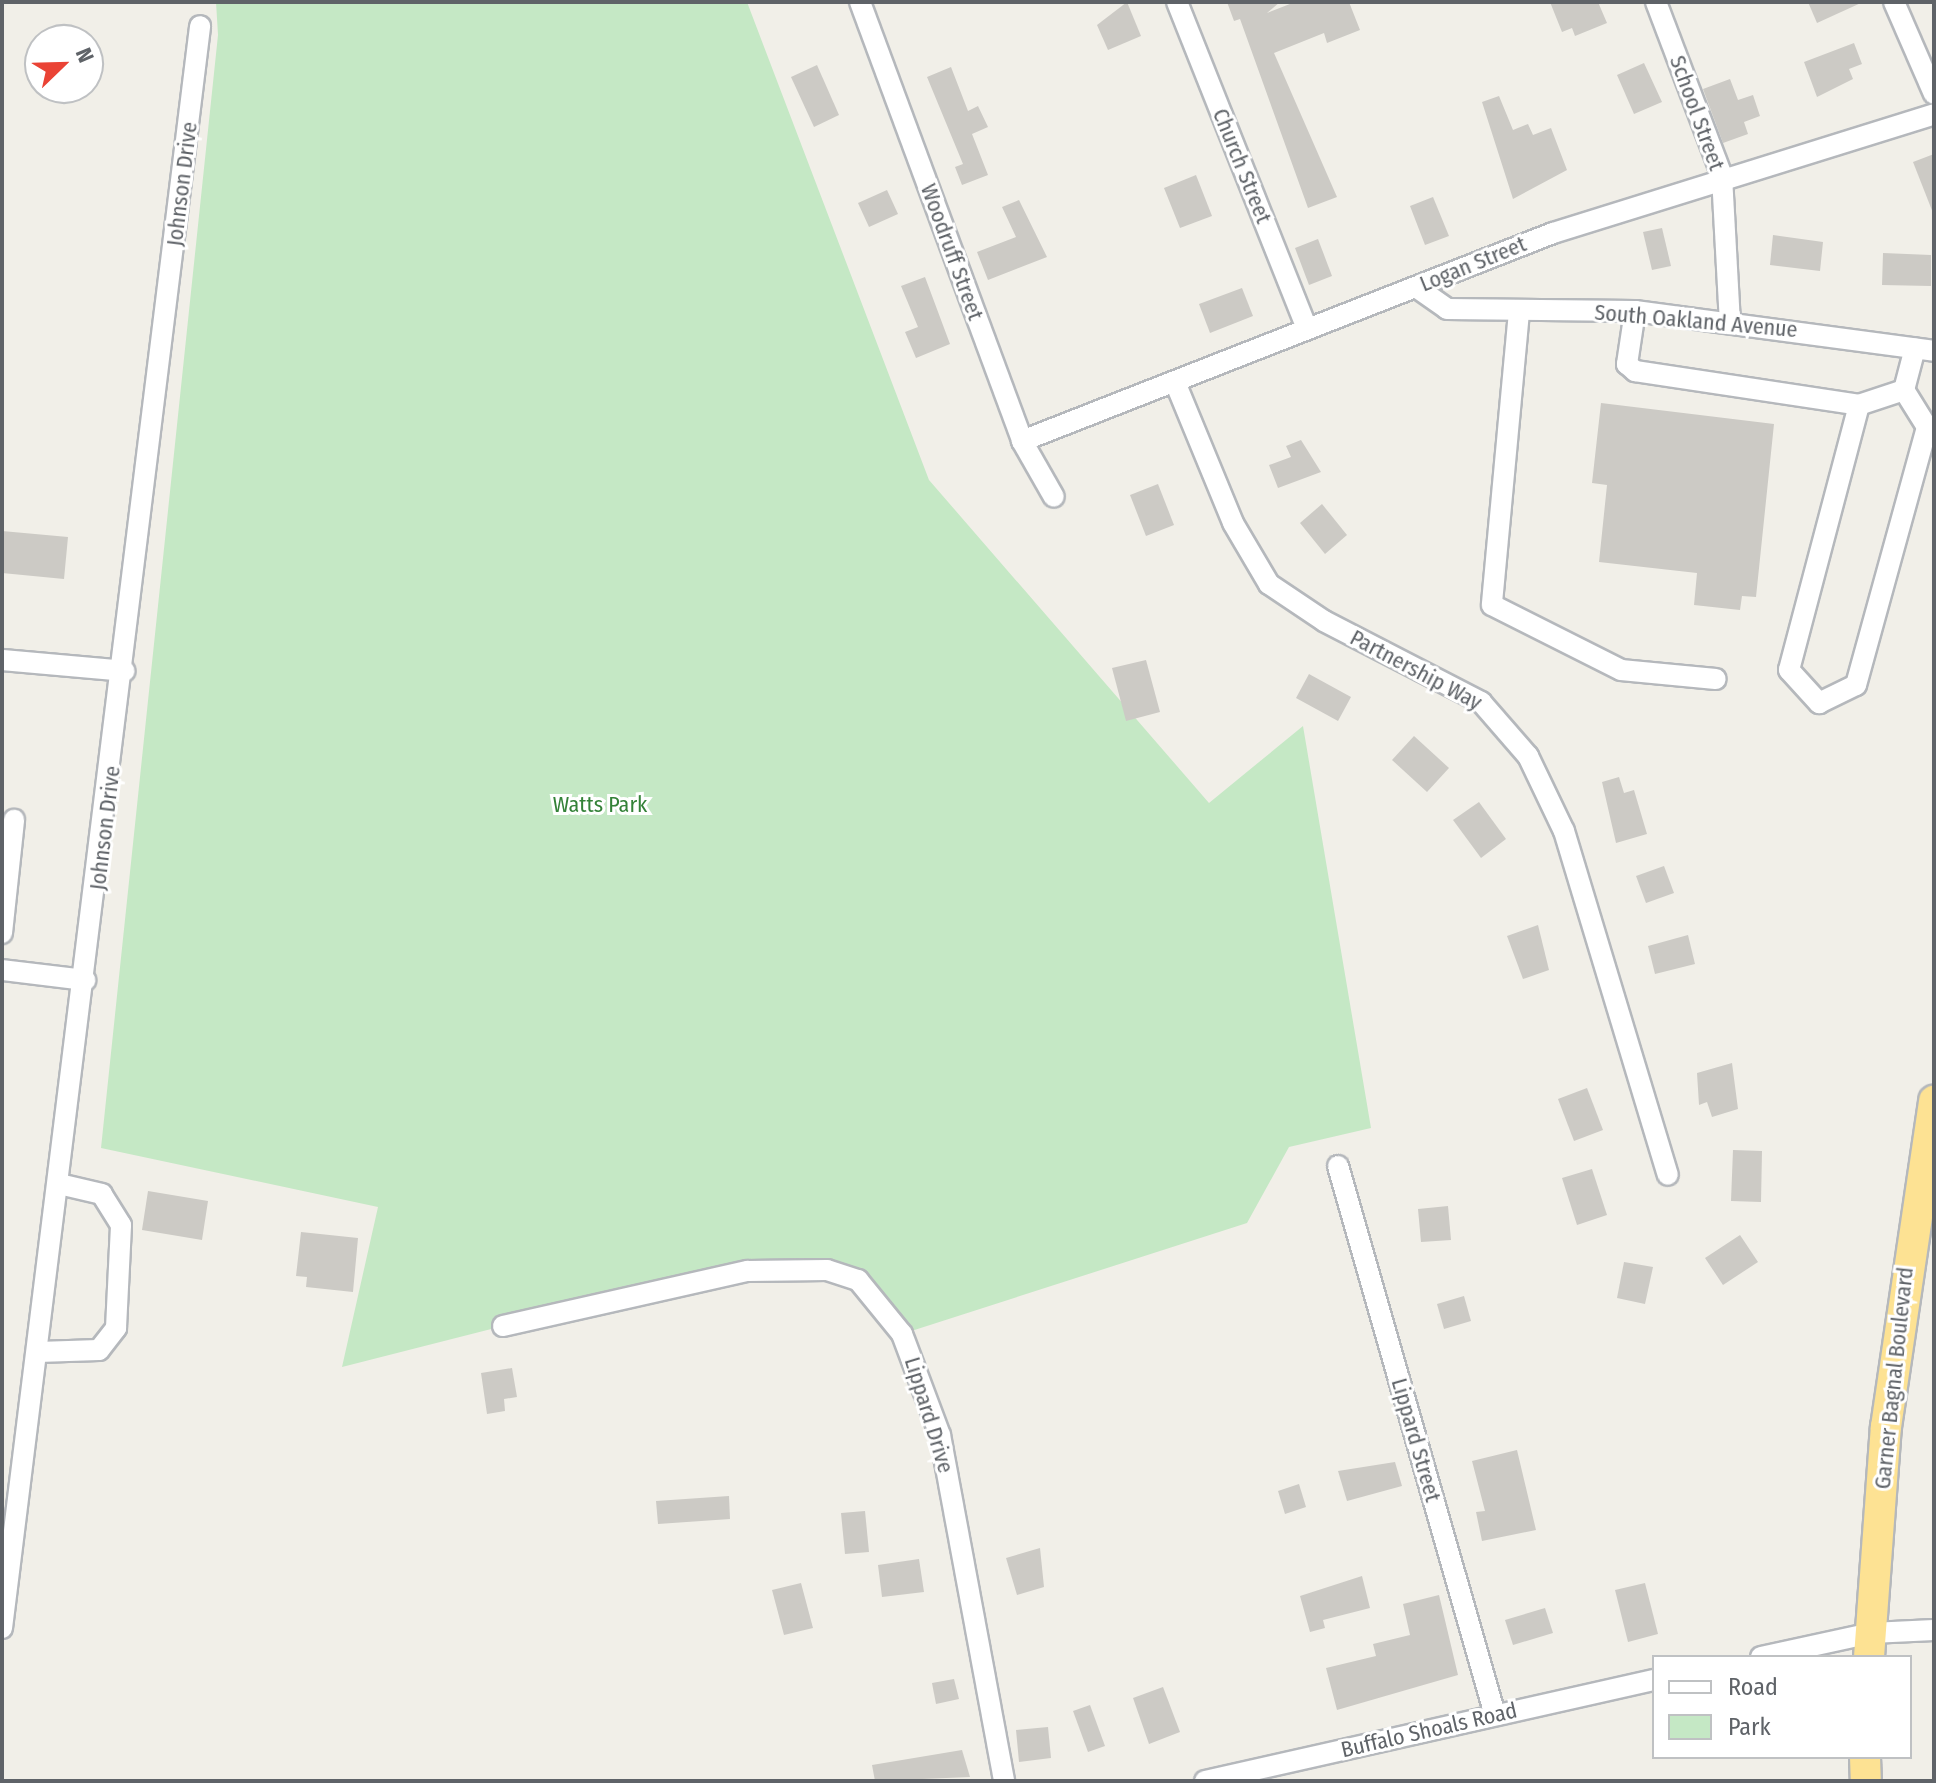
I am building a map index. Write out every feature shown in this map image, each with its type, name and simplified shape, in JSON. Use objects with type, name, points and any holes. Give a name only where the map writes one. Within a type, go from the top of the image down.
[{"type":"highway","name":"Garner Bagnal Boulevard","points":[[1870,1645],[1886,1427],[1934,1101]]},
{"type":"highway","points":[[1865,1759],[1866,1781]]},
{"type":"street","name":"Woodruff Street","points":[[860,2],[1022,441],[1054,497]]},
{"type":"street","name":"Church Street","points":[[1177,2],[1307,329]]},
{"type":"street","name":"School Street","points":[[1656,2],[1722,176],[1730,322]]},
{"type":"street","points":[[1894,2],[1934,94]]},
{"type":"street","name":"Johnson Drive","points":[[2,1628],[125,671],[200,26]]},
{"type":"street","name":"Logan Street","points":[[1022,441],[1416,287],[1722,176],[1934,114]]},
{"type":"street","name":"South Oakland Avenue","points":[[1416,287],[1447,309],[1635,311],[1924,350]]},
{"type":"street","points":[[1635,311],[1627,364],[1635,371],[1859,405],[1904,390],[1924,350]]},
{"type":"street","points":[[1519,312],[1492,605],[1621,670],[1716,679]]},
{"type":"street","name":"Partnership Way","points":[[1175,382],[1238,535],[1269,584],[1324,621],[1481,702],[1528,756],[1564,831],[1668,1175]]},
{"type":"street","points":[[1859,405],[1789,670],[1819,703],[1856,685],[1919,458],[1927,427],[1904,390]]},
{"type":"street","points":[[2,660],[125,671]]},
{"type":"street","points":[[2,933],[14,820]]},
{"type":"street","points":[[2,970],[85,980]]},
{"type":"street","name":"Lippard Street","points":[[1338,1166],[1495,1715]]},
{"type":"street","points":[[38,1352],[99,1350],[116,1328],[121,1225],[102,1194],[59,1184]]},
{"type":"street","name":"Lippard Drive","points":[[503,1326],[748,1271],[827,1270],[858,1280],[902,1334],[940,1435],[1004,1781]]},
{"type":"street","points":[[1779,1655],[1870,1645],[1934,1630]]},
{"type":"street","name":"Buffalo Shoals Road","points":[[1205,1781],[1652,1680]]},
{"type":"green space","name":"Watts Park","points":[[216,2],[747,2],[929,480],[1209,803],[1303,726],[1371,1128],[1289,1147],[1247,1223],[902,1334],[858,1280],[796,1269],[503,1326],[342,1367],[378,1207],[101,1148],[218,35]]},
{"type":"building","points":[[1127,2],[1141,36],[1108,50],[1097,25]]},
{"type":"building","points":[[1227,2],[1280,2],[1267,13],[1295,2],[1349,2],[1360,30],[1327,43],[1324,33],[1274,53],[1337,197],[1308,208],[1240,19],[1234,21]]},
{"type":"building","points":[[1550,2],[1598,2],[1607,23],[1575,36],[1572,28],[1562,32]]},
{"type":"building","points":[[1808,2],[1863,2],[1817,23]]},
{"type":"building","points":[[1854,43],[1862,64],[1849,69],[1853,79],[1817,97],[1804,62]]},
{"type":"building","points":[[1644,63],[1662,102],[1634,114],[1617,75]]},
{"type":"building","points":[[817,65],[839,115],[814,127],[791,77]]},
{"type":"building","points":[[951,67],[968,111],[978,106],[988,127],[972,134],[988,175],[962,185],[955,167],[963,164],[927,77]]},
{"type":"building","points":[[1730,79],[1738,100],[1753,95],[1760,116],[1744,122],[1748,134],[1723,143],[1703,89]]},
{"type":"building","points":[[1499,96],[1513,130],[1528,124],[1533,135],[1551,128],[1567,170],[1513,199],[1482,102]]},
{"type":"building","points":[[1934,154],[1934,213],[1933,213],[1913,162]]},
{"type":"building","points":[[1196,175],[1212,216],[1180,228],[1164,188]]},
{"type":"building","points":[[887,190],[898,214],[869,227],[858,203]]},
{"type":"building","points":[[1433,197],[1449,236],[1425,245],[1410,206]]},
{"type":"building","points":[[1019,200],[1047,257],[988,280],[977,252],[1016,237],[1002,207]]},
{"type":"building","points":[[1662,228],[1671,266],[1652,270],[1643,232]]},
{"type":"building","points":[[1773,235],[1823,242],[1820,271],[1770,265]]},
{"type":"building","points":[[1318,239],[1332,276],[1309,285],[1295,248]]},
{"type":"building","points":[[1883,253],[1931,255],[1931,286],[1882,285]]},
{"type":"building","points":[[925,277],[950,344],[916,358],[905,332],[918,327],[901,286]]},
{"type":"building","points":[[1242,288],[1253,316],[1210,333],[1199,304]]},
{"type":"building","points":[[1601,403],[1774,424],[1756,597],[1742,596],[1740,610],[1694,605],[1697,573],[1599,562],[1607,485],[1592,483]]},
{"type":"building","points":[[1301,440],[1321,472],[1278,488],[1269,465],[1291,457],[1286,446]]},
{"type":"building","points":[[1158,484],[1174,525],[1146,536],[1130,495]]},
{"type":"building","points":[[1322,504],[1347,535],[1325,554],[1300,523]]},
{"type":"building","points":[[2,531],[68,537],[64,579],[2,573]]},
{"type":"building","points":[[1146,660],[1160,712],[1126,721],[1112,668]]},
{"type":"building","points":[[1309,674],[1351,697],[1338,721],[1296,698]]},
{"type":"building","points":[[1414,736],[1449,768],[1427,792],[1392,760]]},
{"type":"building","points":[[1619,777],[1624,793],[1634,790],[1647,834],[1616,843],[1602,782]]},
{"type":"building","points":[[1479,802],[1506,839],[1481,858],[1453,820]]},
{"type":"building","points":[[1664,866],[1674,893],[1646,903],[1636,876]]},
{"type":"building","points":[[1538,925],[1549,970],[1523,979],[1507,936]]},
{"type":"building","points":[[1688,935],[1695,964],[1655,974],[1648,946]]},
{"type":"building","points":[[1732,1063],[1738,1109],[1712,1117],[1707,1102],[1699,1105],[1697,1073]]},
{"type":"building","points":[[1587,1088],[1603,1130],[1574,1141],[1558,1099]]},
{"type":"building","points":[[1733,1150],[1762,1151],[1761,1202],[1731,1201]]},
{"type":"building","points":[[1592,1169],[1607,1215],[1577,1225],[1562,1178]]},
{"type":"building","points":[[148,1191],[208,1201],[202,1240],[142,1230]]},
{"type":"building","points":[[1448,1206],[1451,1240],[1421,1242],[1418,1209]]},
{"type":"building","points":[[301,1232],[358,1238],[353,1292],[306,1287],[307,1277],[296,1276]]},
{"type":"building","points":[[1740,1235],[1758,1262],[1723,1285],[1705,1258]]},
{"type":"building","points":[[1624,1262],[1653,1267],[1645,1304],[1617,1298]]},
{"type":"building","points":[[1464,1296],[1471,1321],[1444,1329],[1437,1304]]},
{"type":"building","points":[[512,1368],[517,1397],[504,1399],[505,1411],[487,1414],[481,1373]]},
{"type":"building","points":[[1517,1450],[1536,1530],[1482,1541],[1476,1512],[1485,1511],[1472,1461]]},
{"type":"building","points":[[1395,1462],[1402,1486],[1347,1501],[1338,1471]]},
{"type":"building","points":[[1299,1484],[1306,1507],[1285,1514],[1278,1491]]},
{"type":"building","points":[[729,1496],[730,1519],[658,1524],[656,1501]]},
{"type":"building","points":[[865,1511],[869,1552],[845,1554],[841,1513]]},
{"type":"building","points":[[1040,1548],[1044,1587],[1017,1595],[1006,1558]]},
{"type":"building","points":[[919,1559],[924,1592],[882,1597],[878,1565]]},
{"type":"building","points":[[1362,1576],[1370,1608],[1323,1620],[1325,1628],[1310,1632],[1300,1596]]},
{"type":"building","points":[[801,1583],[813,1628],[784,1635],[772,1590]]},
{"type":"building","points":[[1645,1583],[1658,1634],[1628,1642],[1615,1590]]},
{"type":"building","points":[[1439,1595],[1458,1675],[1337,1710],[1326,1668],[1376,1656],[1373,1644],[1410,1635],[1403,1604]]},
{"type":"building","points":[[1545,1608],[1553,1633],[1513,1645],[1505,1620]]},
{"type":"building","points":[[954,1679],[959,1699],[936,1704],[932,1683]]},
{"type":"building","points":[[1163,1687],[1180,1732],[1149,1744],[1133,1698]]},
{"type":"building","points":[[1090,1705],[1105,1746],[1088,1752],[1073,1711]]},
{"type":"building","points":[[1048,1727],[1051,1758],[1019,1762],[1016,1730]]},
{"type":"building","points":[[962,1750],[970,1777],[875,1781],[872,1765]]}]
